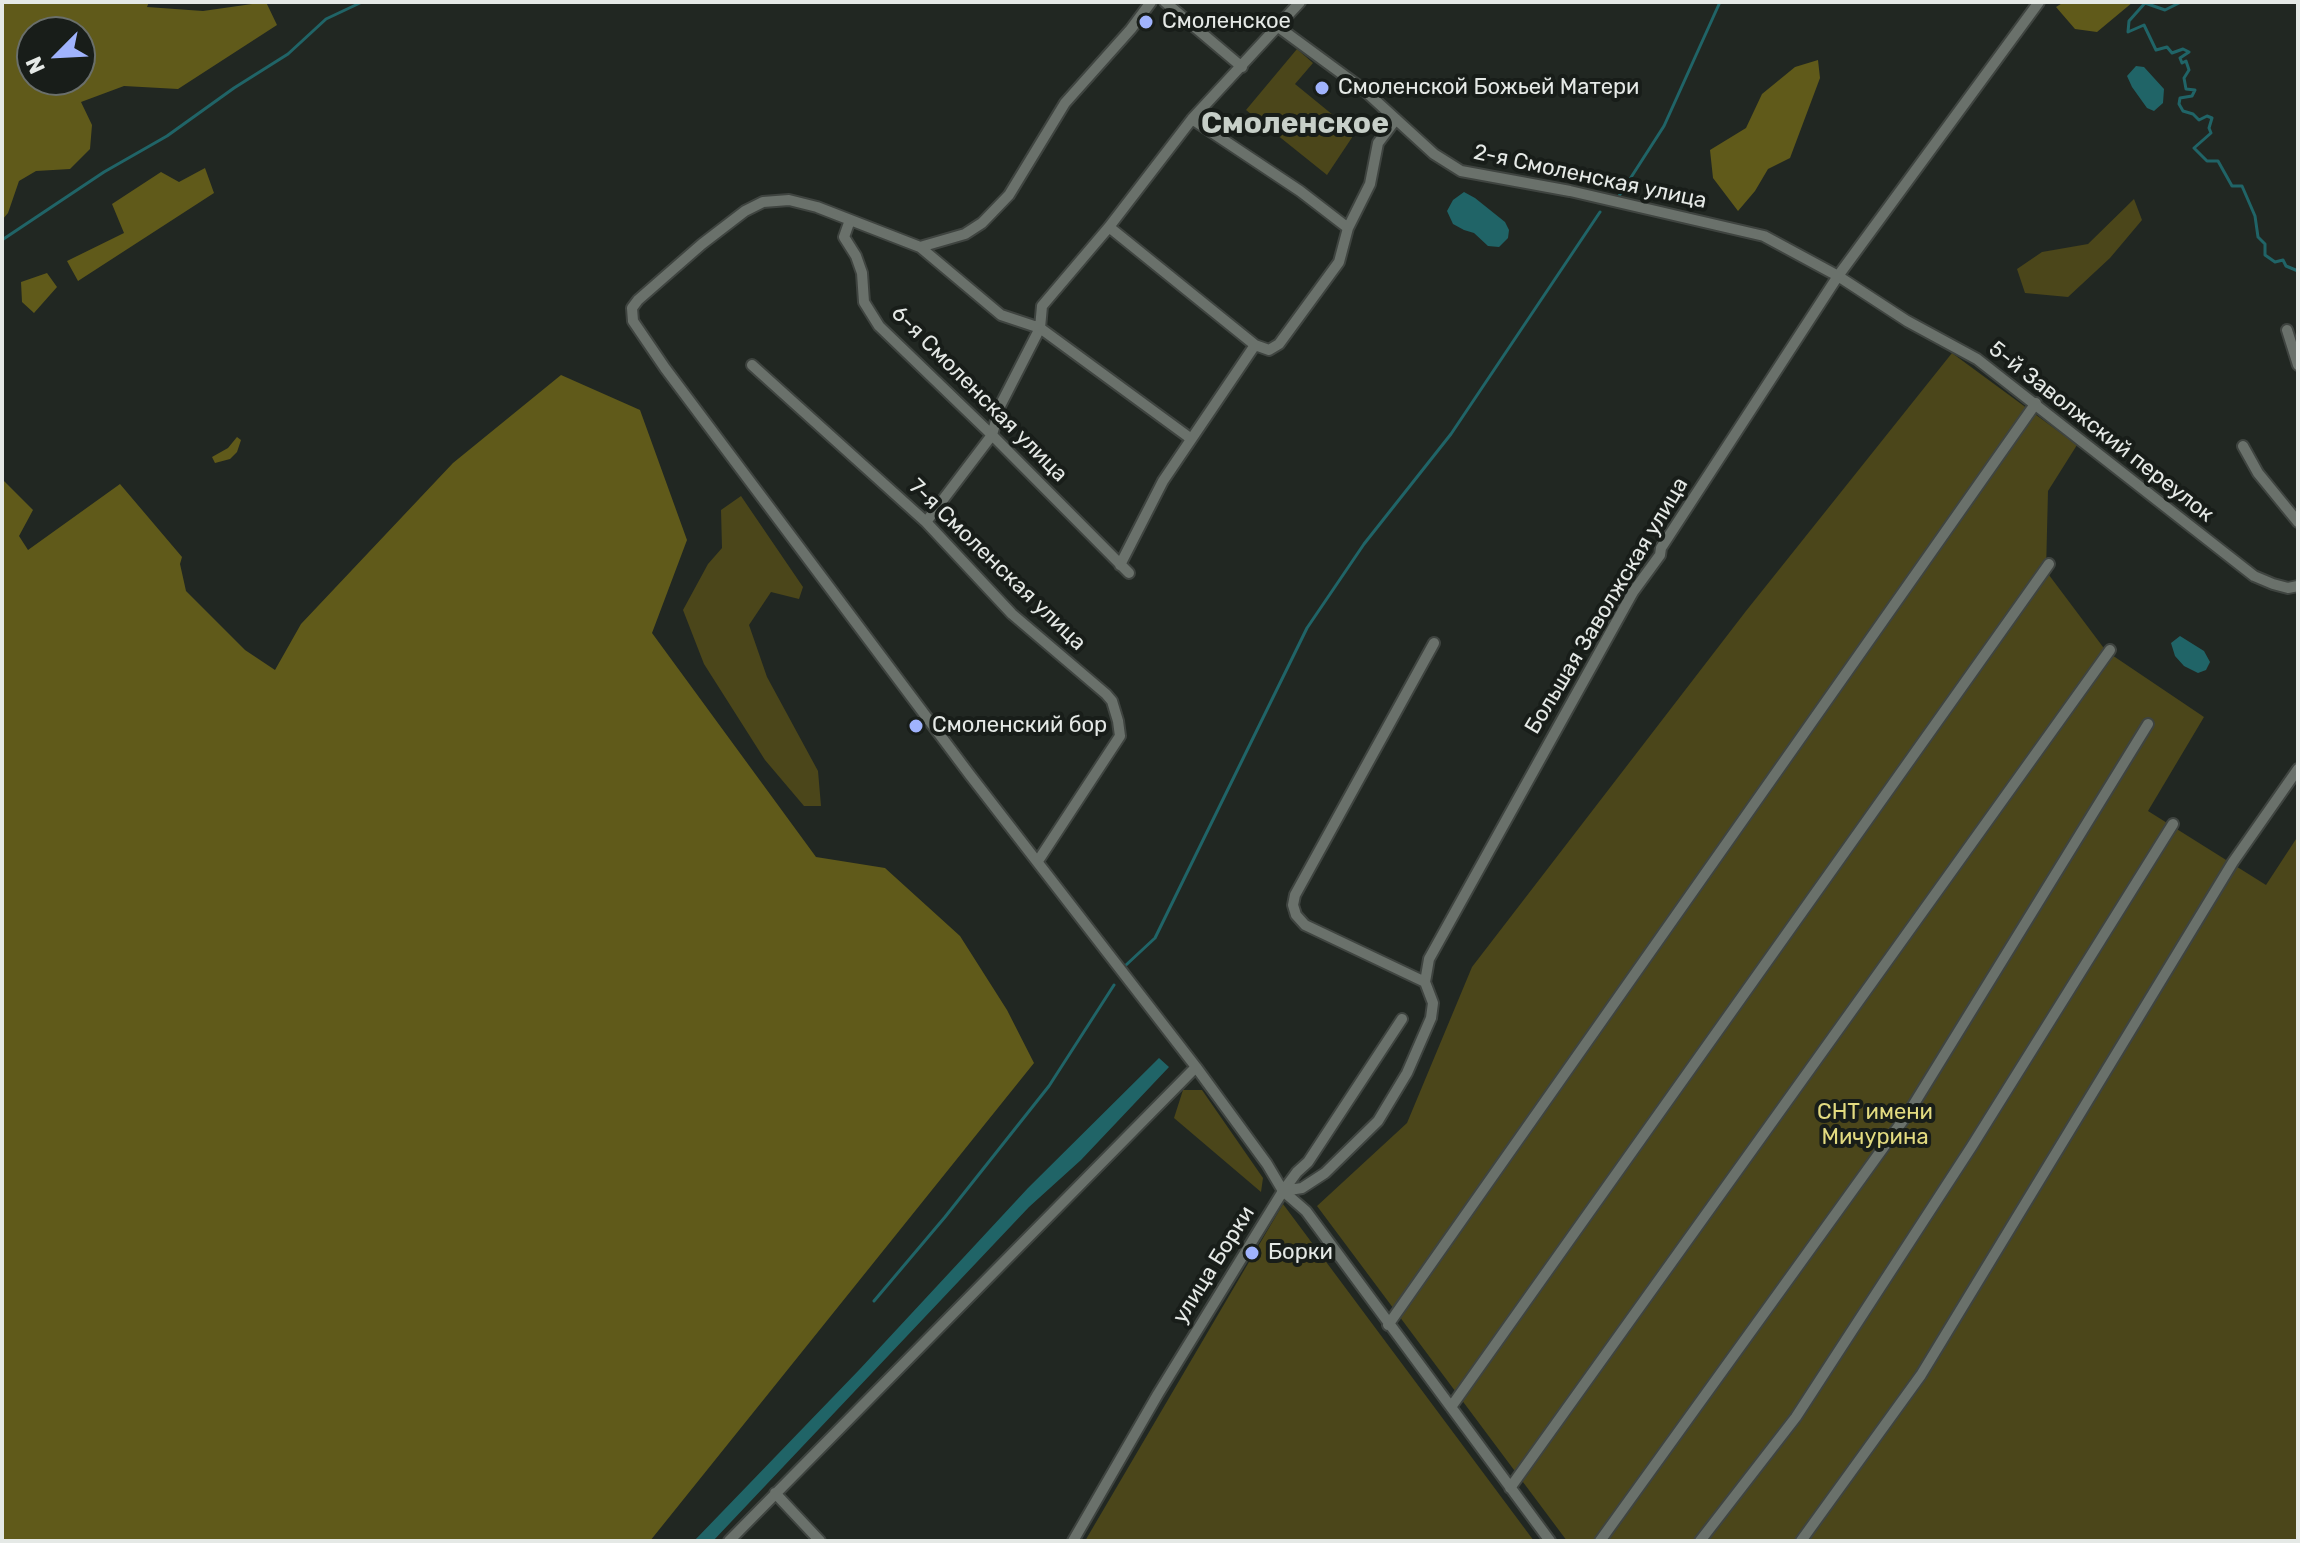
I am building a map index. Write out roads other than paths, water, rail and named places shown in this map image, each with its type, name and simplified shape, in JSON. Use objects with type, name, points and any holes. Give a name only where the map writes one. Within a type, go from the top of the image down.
[{"type":"street","points":[[920,247],[956,238],[982,223],[1009,195],[1065,103],[1151,2]]},
{"type":"street","points":[[1165,2],[1242,67]]},
{"type":"street","points":[[926,522],[992,435],[1000,406],[1040,328],[1042,306],[1109,227],[1192,119],[1300,2]]},
{"type":"street","name":"Большая Заволжская улица","points":[[1283,1191],[1302,1188],[1325,1173],[1378,1121],[1407,1073],[1431,1018],[1433,1003],[1425,982],[1429,959],[1633,592],[1660,555],[1661,548],[1838,276],[2039,2]]},
{"type":"street","name":"2-я Смоленская улица","points":[[1277,26],[1364,90],[1434,154],[1461,171],[1570,191],[1764,236],[1838,276]]},
{"type":"street","points":[[1192,119],[1300,191],[1348,228]]},
{"type":"street","points":[[1109,227],[1255,345],[1269,350],[1279,344],[1339,262],[1348,228],[1370,184],[1378,143],[1396,119]]},
{"type":"street","points":[[1190,438],[1040,328],[1001,315],[920,247],[817,207],[789,200],[763,202],[745,211],[702,244],[632,308],[633,321],[674,381],[961,763],[1196,1067],[1267,1164],[1283,1191],[1306,1211],[1550,1541]]},
{"type":"street","name":"6-я Смоленская улица","points":[[850,220],[844,237],[862,273],[864,302],[879,326],[1129,573]]},
{"type":"street","name":"5-й Заволжский переулок","points":[[1838,276],[1907,321],[1977,359],[2197,531],[2229,560],[2273,584],[2288,588],[2298,586]]},
{"type":"street","points":[[2287,330],[2298,365]]},
{"type":"street","points":[[1120,565],[1163,481],[1255,345]]},
{"type":"street","name":"7-я Смоленская улица","points":[[752,365],[926,522],[1012,614],[1106,694],[1118,721],[1120,736],[1038,861]]},
{"type":"street","points":[[1388,1325],[2036,403]]},
{"type":"street","points":[[2243,446],[2258,473],[2298,522]]},
{"type":"street","points":[[1451,1407],[2049,564]]},
{"type":"street","points":[[1425,982],[1305,925],[1296,915],[1293,905],[1295,895],[1434,643]]},
{"type":"street","points":[[1510,1488],[2110,650]]},
{"type":"street","points":[[1600,1541],[1909,1112],[2148,724]]},
{"type":"street","points":[[1801,1541],[1921,1375],[2233,862],[2298,769]]},
{"type":"street","points":[[1700,1541],[1796,1417],[1972,1146],[2173,824]]},
{"type":"street","name":"улица Борки","points":[[1073,1541],[1158,1394],[1283,1191],[1308,1162],[1402,1019]]},
{"type":"street","points":[[729,1541],[1196,1067]]},
{"type":"street","points":[[775,1493],[820,1541]]},
{"type":"water","points":[[2136,66],[2144,67],[2164,89],[2163,103],[2154,111],[2147,108],[2127,76]]},
{"type":"water","points":[[1464,192],[1505,222],[1509,230],[1508,238],[1499,247],[1488,246],[1474,233],[1453,224],[1447,211],[1453,200]]},
{"type":"water","points":[[2180,636],[2204,651],[2210,662],[2206,670],[2198,673],[2184,666],[2175,656],[2171,643]]},
{"type":"water","points":[[1159,1058],[1169,1067],[1081,1160],[1029,1207],[713,1541],[694,1541],[1028,1188]]},
{"type":"waterway","points":[[2,240],[104,172],[167,136],[288,54],[326,19],[362,2]]},
{"type":"waterway","points":[[1619,196],[1664,126],[1720,2]]},
{"type":"waterway","points":[[2181,2],[2165,10],[2145,3],[2129,21],[2128,32],[2144,25],[2156,50],[2167,47],[2172,53],[2183,49],[2189,52],[2180,58],[2182,63],[2186,61],[2189,70],[2184,78],[2186,89],[2195,90],[2192,96],[2180,98],[2179,104],[2183,111],[2199,120],[2207,116],[2212,118],[2211,133],[2194,148],[2207,161],[2218,161],[2232,186],[2242,186],[2255,216],[2258,237],[2265,244],[2265,255],[2275,262],[2283,260],[2286,266],[2298,271]]},
{"type":"waterway","points":[[1126,965],[1155,938],[1307,628],[1364,544],[1451,434],[1600,212]]},
{"type":"waterway","points":[[874,1301],[1049,1086],[1114,985]]},
{"type":"place","name":"Смоленское","points":[[1146,22]]},
{"type":"place","name":"Смоленской Божьей Матери","points":[[1322,88]]},
{"type":"place","name":"Смоленский бор","points":[[916,726]]},
{"type":"place","name":"Борки","points":[[1252,1253]]},
{"type":"district","name":"Смоленское","points":[[1295,124]]},
{"type":"park label","name":"СНТ имени Мичурина","points":[[1875,1126]]}]
